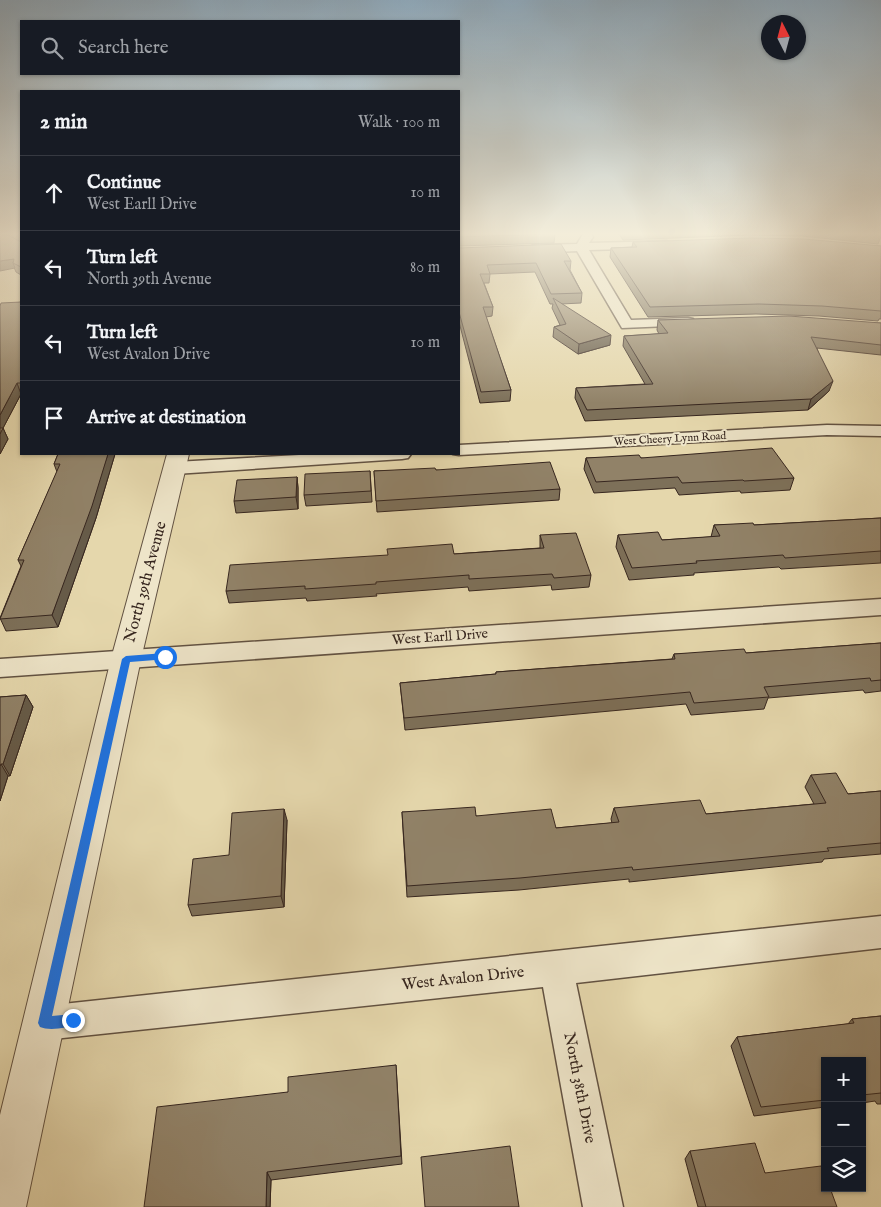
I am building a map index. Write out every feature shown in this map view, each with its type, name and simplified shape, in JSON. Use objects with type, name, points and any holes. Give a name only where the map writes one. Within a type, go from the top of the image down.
[{"type":"street","points":[[607,290],[627,324],[705,321]]},
{"type":"street","name":"West Cheery Lynn Road","points":[[460,450],[827,430],[881,431]]},
{"type":"street","points":[[177,461],[370,455]]},
{"type":"street","name":"North 39th Avenue","points":[[2,1207],[126,659],[177,461]]},
{"type":"street","name":"West Earll Drive","points":[[0,668],[881,606]]},
{"type":"street","name":"West Avalon Drive","points":[[44,1023],[556,969],[881,932]]},
{"type":"street","name":"North 38th Drive","points":[[556,969],[603,1207]]},
{"type":"building","points":[[460,290],[486,290],[493,307],[483,307],[511,390],[481,392],[460,316]]},
{"type":"building","points":[[549,290],[580,290],[582,293],[551,294]]},
{"type":"building","points":[[639,290],[881,290],[881,311],[822,306],[759,304],[650,307]]},
{"type":"building","points":[[553,298],[611,335],[579,344],[554,327],[566,324]]},
{"type":"building","points":[[20,302],[20,383],[17,383],[0,415],[0,306],[1,303]]},
{"type":"building","points":[[789,316],[881,323],[881,345],[811,337],[833,381],[811,399],[587,410],[576,388],[653,384],[624,336],[668,333],[658,320]]},
{"type":"building","points":[[772,448],[794,478],[682,483],[678,477],[596,482],[586,458],[639,455],[641,458]]},
{"type":"building","points":[[58,455],[108,455],[92,506],[52,615],[0,619],[24,560],[18,560],[60,464],[54,464]]},
{"type":"building","points":[[550,462],[560,489],[376,501],[374,471],[435,468],[436,470]]},
{"type":"building","points":[[370,471],[371,491],[304,495],[305,474]]},
{"type":"building","points":[[297,477],[296,497],[234,501],[237,480]]},
{"type":"building","points":[[881,518],[881,551],[785,558],[783,555],[632,568],[618,535],[658,532],[662,540],[720,536],[714,525],[753,523],[754,525]]},
{"type":"building","points":[[576,533],[591,575],[554,578],[552,574],[469,579],[469,575],[305,589],[305,586],[226,591],[230,565],[388,555],[387,549],[452,544],[454,554],[544,548],[540,535]]},
{"type":"building","points":[[881,643],[881,680],[871,681],[870,678],[764,687],[769,697],[694,703],[690,692],[404,718],[400,683],[496,674],[496,672],[675,659],[674,654],[744,649],[746,653]]},
{"type":"building","points":[[26,695],[3,764],[0,766],[0,697]]},
{"type":"building","points":[[836,773],[848,794],[881,791],[881,843],[827,848],[829,851],[633,870],[632,867],[520,878],[407,886],[402,812],[475,807],[476,816],[551,809],[556,828],[619,822],[614,808],[700,800],[706,814],[826,803],[811,775]]},
{"type":"building","points":[[284,809],[281,896],[188,905],[193,859],[229,855],[232,813]]},
{"type":"building","points":[[881,1016],[881,1093],[866,1095],[866,1057],[821,1057],[821,1100],[761,1107],[737,1037],[854,1023],[852,1019]]},
{"type":"building","points":[[396,1065],[401,1156],[267,1172],[266,1207],[144,1207],[157,1107],[288,1092],[288,1077]]},
{"type":"building","points":[[755,1143],[765,1173],[821,1166],[821,1192],[831,1192],[837,1207],[706,1207],[690,1151]]},
{"type":"building","points":[[510,1146],[519,1207],[425,1207],[421,1157]]},
{"type":"route","points":[[73,1020],[44,1023],[126,659],[165,657]]}]
